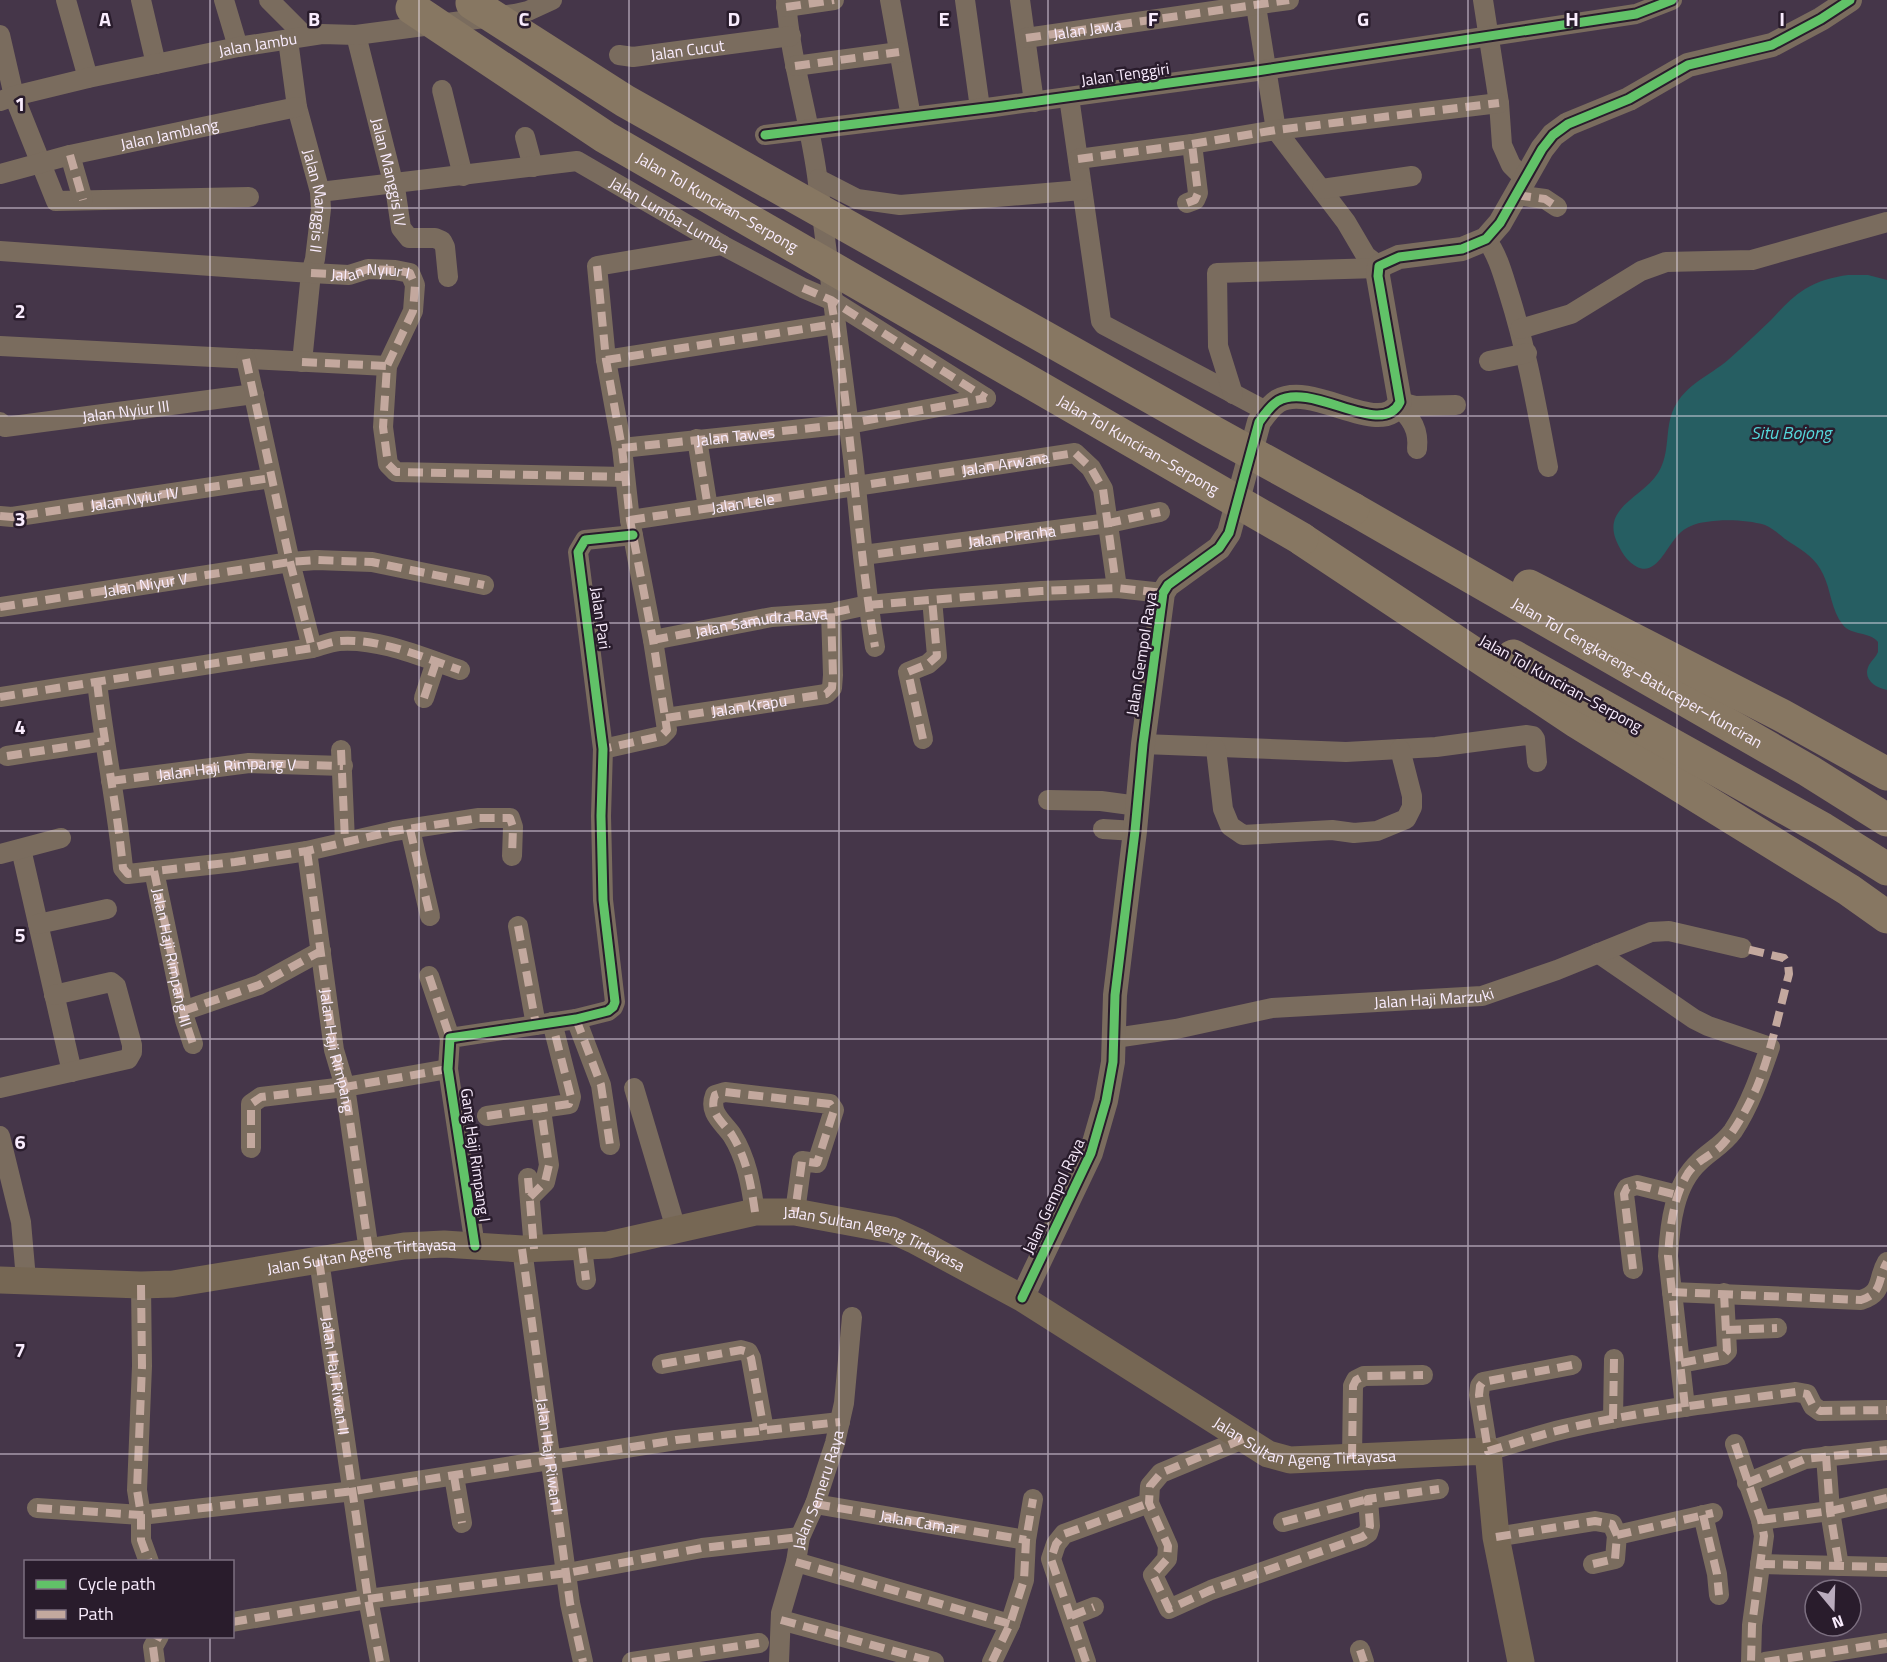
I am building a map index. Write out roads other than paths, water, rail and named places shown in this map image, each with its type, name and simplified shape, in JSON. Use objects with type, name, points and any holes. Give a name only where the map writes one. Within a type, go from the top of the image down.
[{"type":"highway","points":[[470,1],[625,101],[1201,426],[1353,509],[1389,528],[1541,591],[1887,774]]},
{"type":"highway","name":"Jalan Tol Kunciran–Serpong","points":[[407,4],[604,137],[1302,539],[1813,823],[1887,869]]},
{"type":"highway","name":"Jalan Tol Cengkareng–Batuceper–Kunciran","points":[[1389,528],[1788,759],[1887,820]]},
{"type":"highway","points":[[1302,539],[1577,722],[1849,890],[1887,917]]},
{"type":"main road","name":"Jalan Sultan Ageng Tirtayasa","points":[[13,1280],[141,1285],[189,1282],[404,1246],[444,1244],[528,1249],[582,1248],[608,1245],[755,1212],[795,1212],[892,1230],[916,1241],[1023,1299],[1268,1454],[1290,1460],[1352,1459],[1488,1451]]},
{"type":"main road","points":[[1488,1451],[1496,1537],[1521,1662]]},
{"type":"street","points":[[66,0],[88,78]]},
{"type":"street","points":[[141,0],[156,64]]},
{"type":"street","points":[[224,0],[238,47]]},
{"type":"street","points":[[268,0],[296,38]]},
{"type":"street","name":"Jalan Jambu","points":[[7,99],[88,78],[238,47],[322,34],[356,35],[515,14],[552,0]]},
{"type":"street","points":[[834,0],[786,3],[795,66],[818,179],[831,300],[849,424],[868,605],[875,647]]},
{"type":"street","points":[[890,0],[911,117]]},
{"type":"street","points":[[965,0],[980,108]]},
{"type":"street","points":[[1020,0],[1034,102]]},
{"type":"street","name":"Jalan Jawa","points":[[1026,38],[1255,2],[1289,0]]},
{"type":"street","points":[[1483,0],[1490,36],[1503,145],[1521,187],[1557,207]]},
{"type":"street","name":"Jalan Tenggiri","points":[[765,135],[1034,102],[1490,36],[1636,14],[1672,0]]},
{"type":"street","points":[[1233,394],[1218,346],[1216,273],[1378,267],[1399,257],[1462,249],[1486,239],[1500,223],[1542,149],[1553,135],[1568,124],[1629,99],[1666,80],[1688,65],[1772,45],[1821,19],[1850,0]]},
{"type":"street","points":[[1255,2],[1276,130],[1346,222],[1366,256],[1378,267],[1398,404],[1408,414],[1415,427],[1417,449]]},
{"type":"street","points":[[0,35],[7,99],[41,162],[56,201],[249,197]]},
{"type":"street","name":"Jalan Manggis IV","points":[[356,35],[404,233],[409,238],[435,238],[442,241],[445,247],[448,278]]},
{"type":"street","name":"Jalan Cucut","points":[[619,55],[633,57],[791,36]]},
{"type":"street","name":"Jalan Manggis II","points":[[296,38],[297,107],[320,192],[321,209],[311,273],[302,362]]},
{"type":"street","points":[[795,66],[899,52]]},
{"type":"street","points":[[442,90],[462,176]]},
{"type":"street","points":[[1069,97],[1101,321],[1104,325],[1266,411],[1279,400],[1298,397],[1332,403],[1370,416],[1392,413],[1398,404]]},
{"type":"street","points":[[1078,159],[1276,130],[1498,103]]},
{"type":"street","name":"Jalan Jamblang","points":[[0,174],[70,155],[297,107]]},
{"type":"street","points":[[525,137],[533,167]]},
{"type":"street","points":[[1187,203],[1195,200],[1198,193],[1192,144]]},
{"type":"street","points":[[70,155],[83,200]]},
{"type":"street","name":"Jalan Lumba-Lumba","points":[[320,192],[577,161],[722,245],[803,288],[831,300],[986,398]]},
{"type":"street","points":[[1322,189],[1412,176]]},
{"type":"street","points":[[818,179],[856,199],[900,205],[1082,190]]},
{"type":"street","points":[[1520,329],[1572,314],[1641,271],[1666,262],[1752,260],[1887,222]]},
{"type":"street","points":[[1486,239],[1494,250],[1527,353],[1547,467]]},
{"type":"street","points":[[429,976],[450,1038],[576,1019],[608,1011],[614,1007],[603,900],[601,816],[603,750],[661,736],[667,730],[653,640],[631,527],[622,448],[606,360],[597,266],[722,245]]},
{"type":"street","name":"Jalan Nyiur I","points":[[0,251],[311,273],[349,275],[368,268],[410,273],[415,285],[413,311],[387,366],[383,427],[388,464],[396,472],[625,477]]},
{"type":"street","points":[[606,360],[836,324]]},
{"type":"street","points":[[0,346],[387,366]]},
{"type":"street","points":[[1489,361],[1527,353]]},
{"type":"street","points":[[246,359],[290,562],[312,648]]},
{"type":"street","name":"Jalan Nyiur III","points":[[0,422],[5,427],[254,394]]},
{"type":"street","name":"Jalan Tawes","points":[[622,448],[849,424],[986,398]]},
{"type":"street","points":[[1398,404],[1456,405]]},
{"type":"street","name":"Jalan Gempol Raya","points":[[1023,1299],[1096,1140],[1106,1101],[1115,1038],[1115,995],[1138,806],[1143,744],[1163,593],[1168,585],[1219,548],[1229,534],[1259,422],[1266,411]]},
{"type":"street","points":[[697,439],[708,508]]},
{"type":"street","name":"Jalan Arwana","points":[[856,486],[1076,453],[1091,468],[1103,489],[1109,523]]},
{"type":"street","name":"Jalan Nyiur IV","points":[[0,516],[12,517],[271,478]]},
{"type":"street","name":"Jalan Lele","points":[[631,527],[708,508],[856,486]]},
{"type":"street","name":"Jalan Piranha","points":[[863,555],[1109,523],[1160,512]]},
{"type":"street","points":[[1109,523],[1117,588]]},
{"type":"street","name":"Jalan Pari","points":[[603,750],[578,552],[585,540],[631,527]]},
{"type":"street","name":"Jalan Niyur V","points":[[0,607],[290,562],[316,560],[372,562],[483,585]]},
{"type":"street","name":"Jalan Samudra Raya","points":[[653,640],[771,618],[831,613],[868,605],[932,599],[1117,588],[1163,593]]},
{"type":"street","points":[[923,740],[908,672],[928,664],[937,656],[932,599]]},
{"type":"street","name":"Jalan Krapu","points":[[666,718],[826,694],[832,688],[833,675],[831,613]]},
{"type":"street","points":[[0,697],[312,648],[336,641],[359,641],[399,650],[460,670]]},
{"type":"street","points":[[424,698],[436,662]]},
{"type":"street","points":[[96,682],[123,868],[128,874],[307,851],[345,841],[479,818],[510,818],[513,827],[512,856]]},
{"type":"street","points":[[1143,744],[1216,749],[1346,752],[1436,747],[1527,735],[1535,739],[1537,762]]},
{"type":"street","points":[[7,756],[104,741]]},
{"type":"street","points":[[1216,749],[1223,809],[1230,826],[1243,835],[1332,830],[1354,833],[1377,831],[1406,819],[1412,807],[1412,796],[1400,749]]},
{"type":"street","name":"Jalan Haji Rimpang V","points":[[111,781],[249,763],[342,758],[345,841]]},
{"type":"street","points":[[1048,800],[1101,801],[1138,806]]},
{"type":"street","points":[[410,829],[430,916]]},
{"type":"street","points":[[1103,829],[1135,831]]},
{"type":"street","points":[[0,854],[61,838]]},
{"type":"street","points":[[21,849],[72,1072]]},
{"type":"street","name":"Jalan Haji Rimpang","points":[[307,851],[334,1050],[345,1087],[369,1251]]},
{"type":"street","name":"Jalan Haji Rimpang III","points":[[154,871],[183,1011],[193,1044]]},
{"type":"street","points":[[38,924],[107,909]]},
{"type":"street","points":[[487,1116],[541,1110],[569,1104],[572,1097],[544,1023],[518,926]]},
{"type":"street","name":"Jalan Haji Marzuki","points":[[1115,1038],[1176,1029],[1272,1008],[1482,996],[1538,977],[1651,932],[1669,931],[1742,948]]},
{"type":"street","points":[[183,1011],[259,985],[321,951]]},
{"type":"street","points":[[1598,953],[1694,1019],[1770,1047],[1756,1089],[1732,1132],[1718,1148],[1689,1171],[1677,1195],[1668,1256],[1685,1407]]},
{"type":"street","points":[[0,1088],[128,1059],[132,1053],[119,993],[111,982],[54,995]]},
{"type":"street","points":[[576,1019],[601,1084],[610,1145]]},
{"type":"street","name":"Gang Haji Rimpang I","points":[[450,1038],[448,1069],[475,1246]]},
{"type":"street","points":[[251,1148],[251,1104],[261,1097],[345,1087],[448,1069]]},
{"type":"street","points":[[634,1088],[676,1229]]},
{"type":"street","points":[[755,1212],[747,1166],[733,1137],[716,1117],[712,1103],[715,1095],[725,1092],[833,1106],[834,1110],[817,1163],[802,1161],[795,1212]]},
{"type":"street","name":"Jalan Haji Riwan I","points":[[541,1110],[549,1165],[545,1182],[529,1188],[528,1249],[570,1603],[582,1662]]},
{"type":"street","points":[[0,1136],[21,1222],[13,1280]]},
{"type":"street","points":[[1633,1269],[1624,1194],[1627,1188],[1637,1185],[1677,1195]]},
{"type":"street","points":[[582,1248],[586,1280]]},
{"type":"street","name":"Jalan Haji Riwan II","points":[[319,1260],[368,1599],[380,1662]]},
{"type":"street","points":[[1672,1292],[1862,1300],[1872,1296],[1878,1290],[1882,1271],[1887,1262]]},
{"type":"street","points":[[141,1285],[142,1365],[137,1490],[141,1515],[141,1540],[148,1560]]},
{"type":"street","points":[[1681,1363],[1723,1355],[1727,1351],[1724,1293]]},
{"type":"street","name":"Jalan Semeru Raya","points":[[778,1662],[781,1613],[800,1538],[815,1504],[840,1422],[844,1403],[852,1317]]},
{"type":"street","points":[[1726,1330],[1777,1328]]},
{"type":"street","points":[[662,1364],[741,1350],[748,1352],[764,1430]]},
{"type":"street","points":[[1613,1419],[1614,1359]]},
{"type":"street","points":[[1572,1365],[1483,1382],[1479,1395],[1488,1451],[1563,1429],[1613,1419],[1803,1392],[1807,1394],[1813,1406],[1820,1411],[1887,1410]]},
{"type":"street","points":[[1352,1459],[1353,1386],[1356,1380],[1364,1376],[1423,1375]]},
{"type":"street","points":[[37,1508],[141,1515],[354,1491],[676,1440],[840,1422]]},
{"type":"street","points":[[1244,1439],[1161,1473],[1150,1486],[1149,1503],[1168,1546],[1167,1559],[1153,1575],[1169,1609],[1211,1590],[1362,1537],[1368,1533],[1370,1526],[1368,1499]]},
{"type":"street","points":[[1735,1444],[1761,1520],[1764,1536],[1752,1625],[1751,1662]]},
{"type":"street","points":[[1747,1483],[1797,1461],[1887,1450]]},
{"type":"street","points":[[1826,1456],[1830,1511],[1839,1566]]},
{"type":"street","points":[[454,1476],[462,1523]]},
{"type":"street","points":[[1283,1522],[1368,1499],[1439,1488]]},
{"type":"street","points":[[1761,1520],[1830,1511],[1887,1498]]},
{"type":"street","points":[[992,1662],[1010,1624],[1024,1580],[1026,1540],[1033,1499]]},
{"type":"street","points":[[1086,1662],[1051,1559],[1056,1544],[1064,1534],[1149,1503]]},
{"type":"street","name":"Jalan Camar","points":[[815,1504],[1026,1540]]},
{"type":"street","points":[[1617,1535],[1708,1514],[1719,1595]]},
{"type":"street","points":[[1496,1537],[1595,1521],[1611,1524],[1617,1535],[1615,1559],[1593,1564]]},
{"type":"street","points":[[234,1622],[368,1599],[567,1573],[702,1548],[800,1538]]},
{"type":"street","points":[[795,1562],[1010,1624]]},
{"type":"street","points":[[1761,1564],[1887,1567]]},
{"type":"street","points":[[1071,1616],[1094,1607]]},
{"type":"street","points":[[781,1620],[934,1662]]},
{"type":"street","points":[[155,1662],[153,1647],[158,1638]]},
{"type":"street","points":[[632,1662],[759,1643]]},
{"type":"street","points":[[1765,1662],[1830,1657],[1887,1643]]},
{"type":"water","name":"Situ Bojong","points":[[1868,275],[1887,280],[1887,690],[1874,685],[1867,675],[1869,665],[1878,652],[1878,642],[1870,636],[1851,631],[1843,625],[1836,613],[1826,580],[1817,564],[1769,527],[1736,520],[1695,524],[1678,535],[1657,563],[1644,569],[1637,567],[1624,556],[1613,529],[1615,519],[1626,503],[1658,473],[1665,457],[1671,416],[1685,393],[1728,360],[1800,292],[1831,278]]}]
